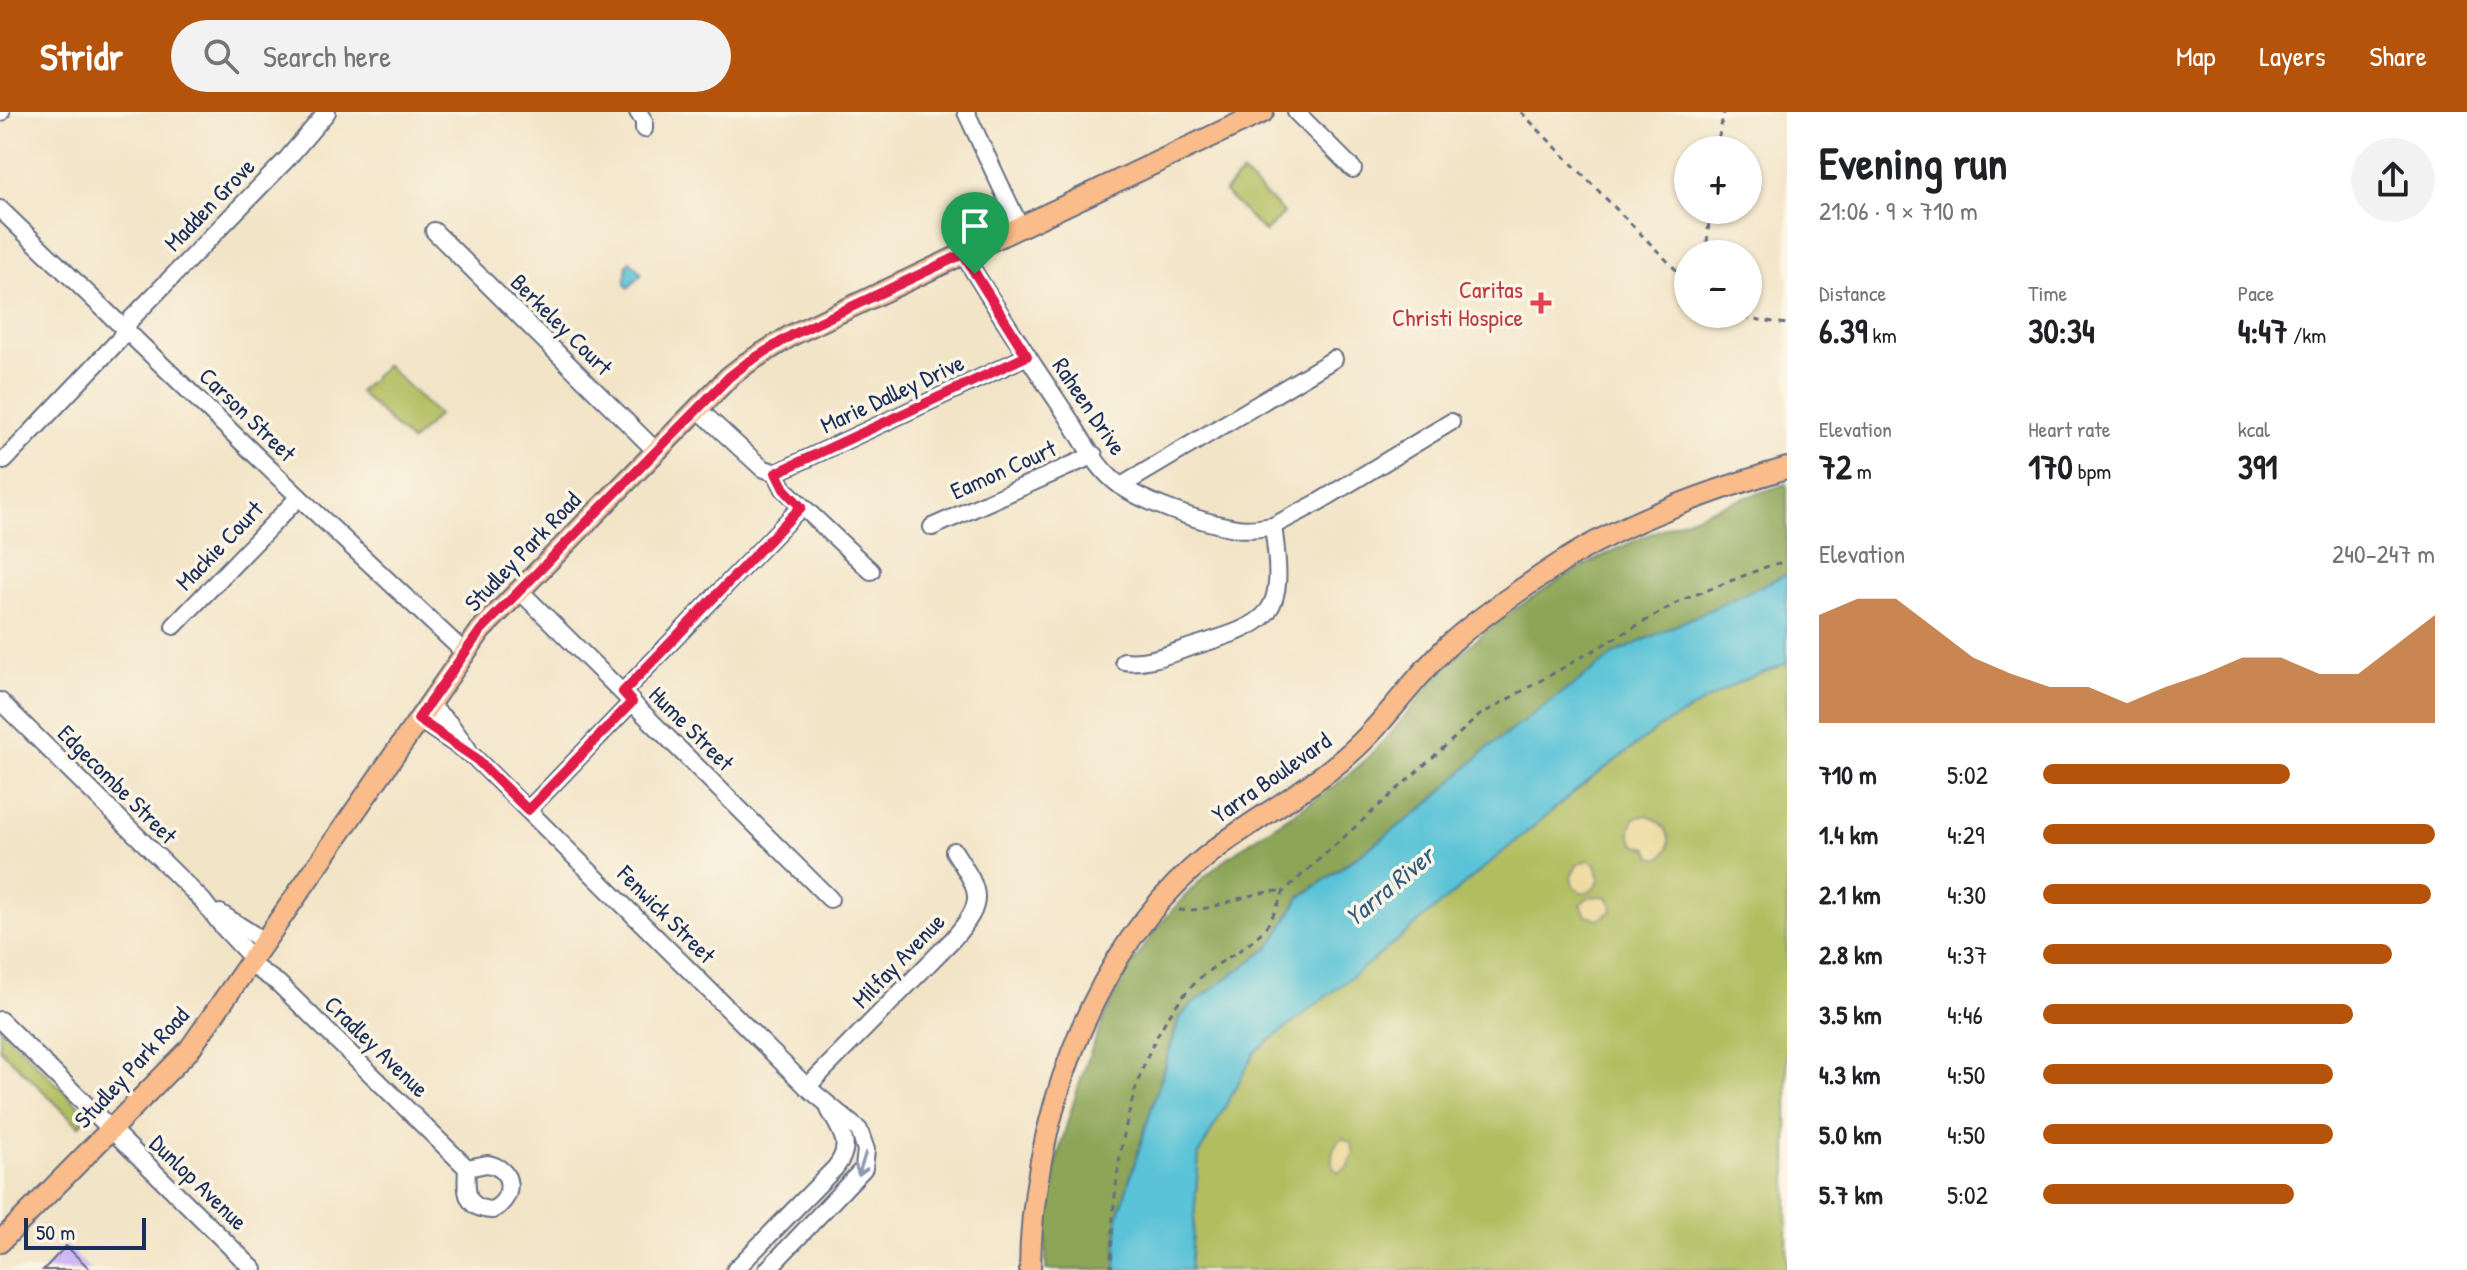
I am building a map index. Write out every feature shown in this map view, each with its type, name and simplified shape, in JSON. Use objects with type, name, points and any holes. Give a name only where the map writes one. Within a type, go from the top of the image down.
[{"type":"main road","name":"Studley Park Road","points":[[1,1238],[189,1050],[481,630],[729,377],[769,348],[1263,112]]},
{"type":"main road","name":"Yarra Boulevard","points":[[1030,1270],[1037,1180],[1053,1111],[1078,1036],[1100,988],[1123,949],[1154,907],[1192,869],[1233,836],[1338,764],[1365,739],[1454,639],[1539,577],[1595,542],[1651,516],[1787,468]]},
{"type":"street","name":"Madden Grove","points":[[4,461],[113,346],[131,319],[303,142],[327,112]]},
{"type":"street","points":[[638,112],[644,121],[644,129]]},
{"type":"street","points":[[966,112],[1020,227]]},
{"type":"street","points":[[1296,112],[1353,169]]},
{"type":"street","name":"Carson Street","points":[[0,209],[464,652]]},
{"type":"street","name":"Berkeley Court","points":[[434,231],[656,451]]},
{"type":"street","name":"Raheen Drive","points":[[963,254],[1107,474],[1121,486],[1154,503],[1238,529],[1273,526],[1451,422]]},
{"type":"street","name":"Marie Dalley Drive","points":[[776,473],[1027,356]]},
{"type":"street","points":[[1121,486],[1334,359]]},
{"type":"street","points":[[698,409],[762,468],[776,473],[784,489],[801,507],[871,571]]},
{"type":"street","name":"Eamon Court","points":[[932,527],[1094,455]]},
{"type":"street","name":"Mackie Court","points":[[174,626],[299,497]]},
{"type":"street","points":[[528,810],[801,507]]},
{"type":"street","points":[[1124,661],[1148,660],[1231,635],[1256,623],[1268,611],[1279,584],[1273,526]]},
{"type":"street","name":"Hume Street","points":[[520,591],[830,899]]},
{"type":"street","name":"Edgecombe Street","points":[[0,701],[256,955]]},
{"type":"street","name":"Fenwick Street","points":[[423,711],[459,734],[474,757],[807,1087],[859,1130],[866,1150],[864,1168],[767,1270]]},
{"type":"street","name":"Milfay Avenue","points":[[807,1087],[971,917],[976,907],[976,887],[954,851]]},
{"type":"street","name":"Cradley Avenue","points":[[256,955],[278,983],[467,1168]]},
{"type":"street","name":"Dunlop Avenue","points":[[0,1020],[254,1270]]},
{"type":"street","points":[[735,1270],[845,1155],[843,1136],[827,1104]]},
{"type":"path","points":[[1521,112],[1674,268]]},
{"type":"path","points":[[1719,136],[1724,112]]},
{"type":"path","points":[[1762,320],[1787,324]]},
{"type":"path","points":[[1111,1270],[1112,1224],[1122,1142],[1146,1055],[1174,1006],[1198,979],[1239,952],[1266,928],[1284,891],[1480,715],[1682,600],[1787,561]]},
{"type":"path","points":[[1175,910],[1197,911],[1268,891],[1284,891]]},
{"type":"green space","points":[[1242,173],[1284,213],[1265,232],[1224,192]]},
{"type":"green space","points":[[386,365],[438,415],[411,442],[359,392]]},
{"type":"green space","points":[[1787,484],[1787,574],[1618,652],[1489,747],[1424,808],[1300,897],[1270,947],[1191,1005],[1179,1018],[1118,1217],[1116,1270],[1046,1270],[1052,1186],[1060,1147],[1084,1071],[1124,979],[1161,923],[1184,898],[1227,858],[1324,793],[1361,764],[1462,652],[1535,595],[1574,571],[1657,531]]},
{"type":"green space","points":[[1787,663],[1787,1270],[1190,1270],[1199,1154],[1255,1052],[1382,953],[1583,785],[1660,727],[1739,682]]},
{"type":"green space","points":[[0,1028],[89,1116],[79,1126],[0,1049]]},
{"type":"sand","points":[[1648,815],[1660,823],[1668,834],[1669,846],[1661,858],[1653,858],[1648,848],[1637,846],[1631,836],[1630,829],[1635,818]]},
{"type":"sand","points":[[1589,860],[1596,864],[1600,879],[1593,889],[1582,893],[1573,886],[1571,877],[1577,865]]},
{"type":"sand","points":[[1588,897],[1607,897],[1612,911],[1599,919],[1586,916],[1581,904]]},
{"type":"sand","points":[[1342,1138],[1351,1142],[1354,1153],[1348,1167],[1338,1172],[1333,1167],[1332,1156],[1334,1147]]},
{"type":"water","points":[[630,261],[642,274],[628,288],[625,284]]},
{"type":"water","name":"Yarra River","points":[[1787,574],[1787,663],[1739,682],[1660,727],[1583,785],[1382,953],[1255,1052],[1199,1154],[1190,1270],[1116,1270],[1118,1217],[1180,1018],[1191,1005],[1270,947],[1300,898],[1424,808],[1489,747],[1618,652]]},
{"type":"building","points":[[66,1246],[91,1270],[43,1270]]},
{"type":"place","name":"Caritas Christi Hospice","points":[[1541,303]]},
{"type":"route","points":[[963,254],[975,274],[1027,356],[776,473],[784,489],[801,507],[623,692],[632,702],[528,810],[474,757],[418,719],[486,625],[729,377],[792,335],[963,254]]}]
